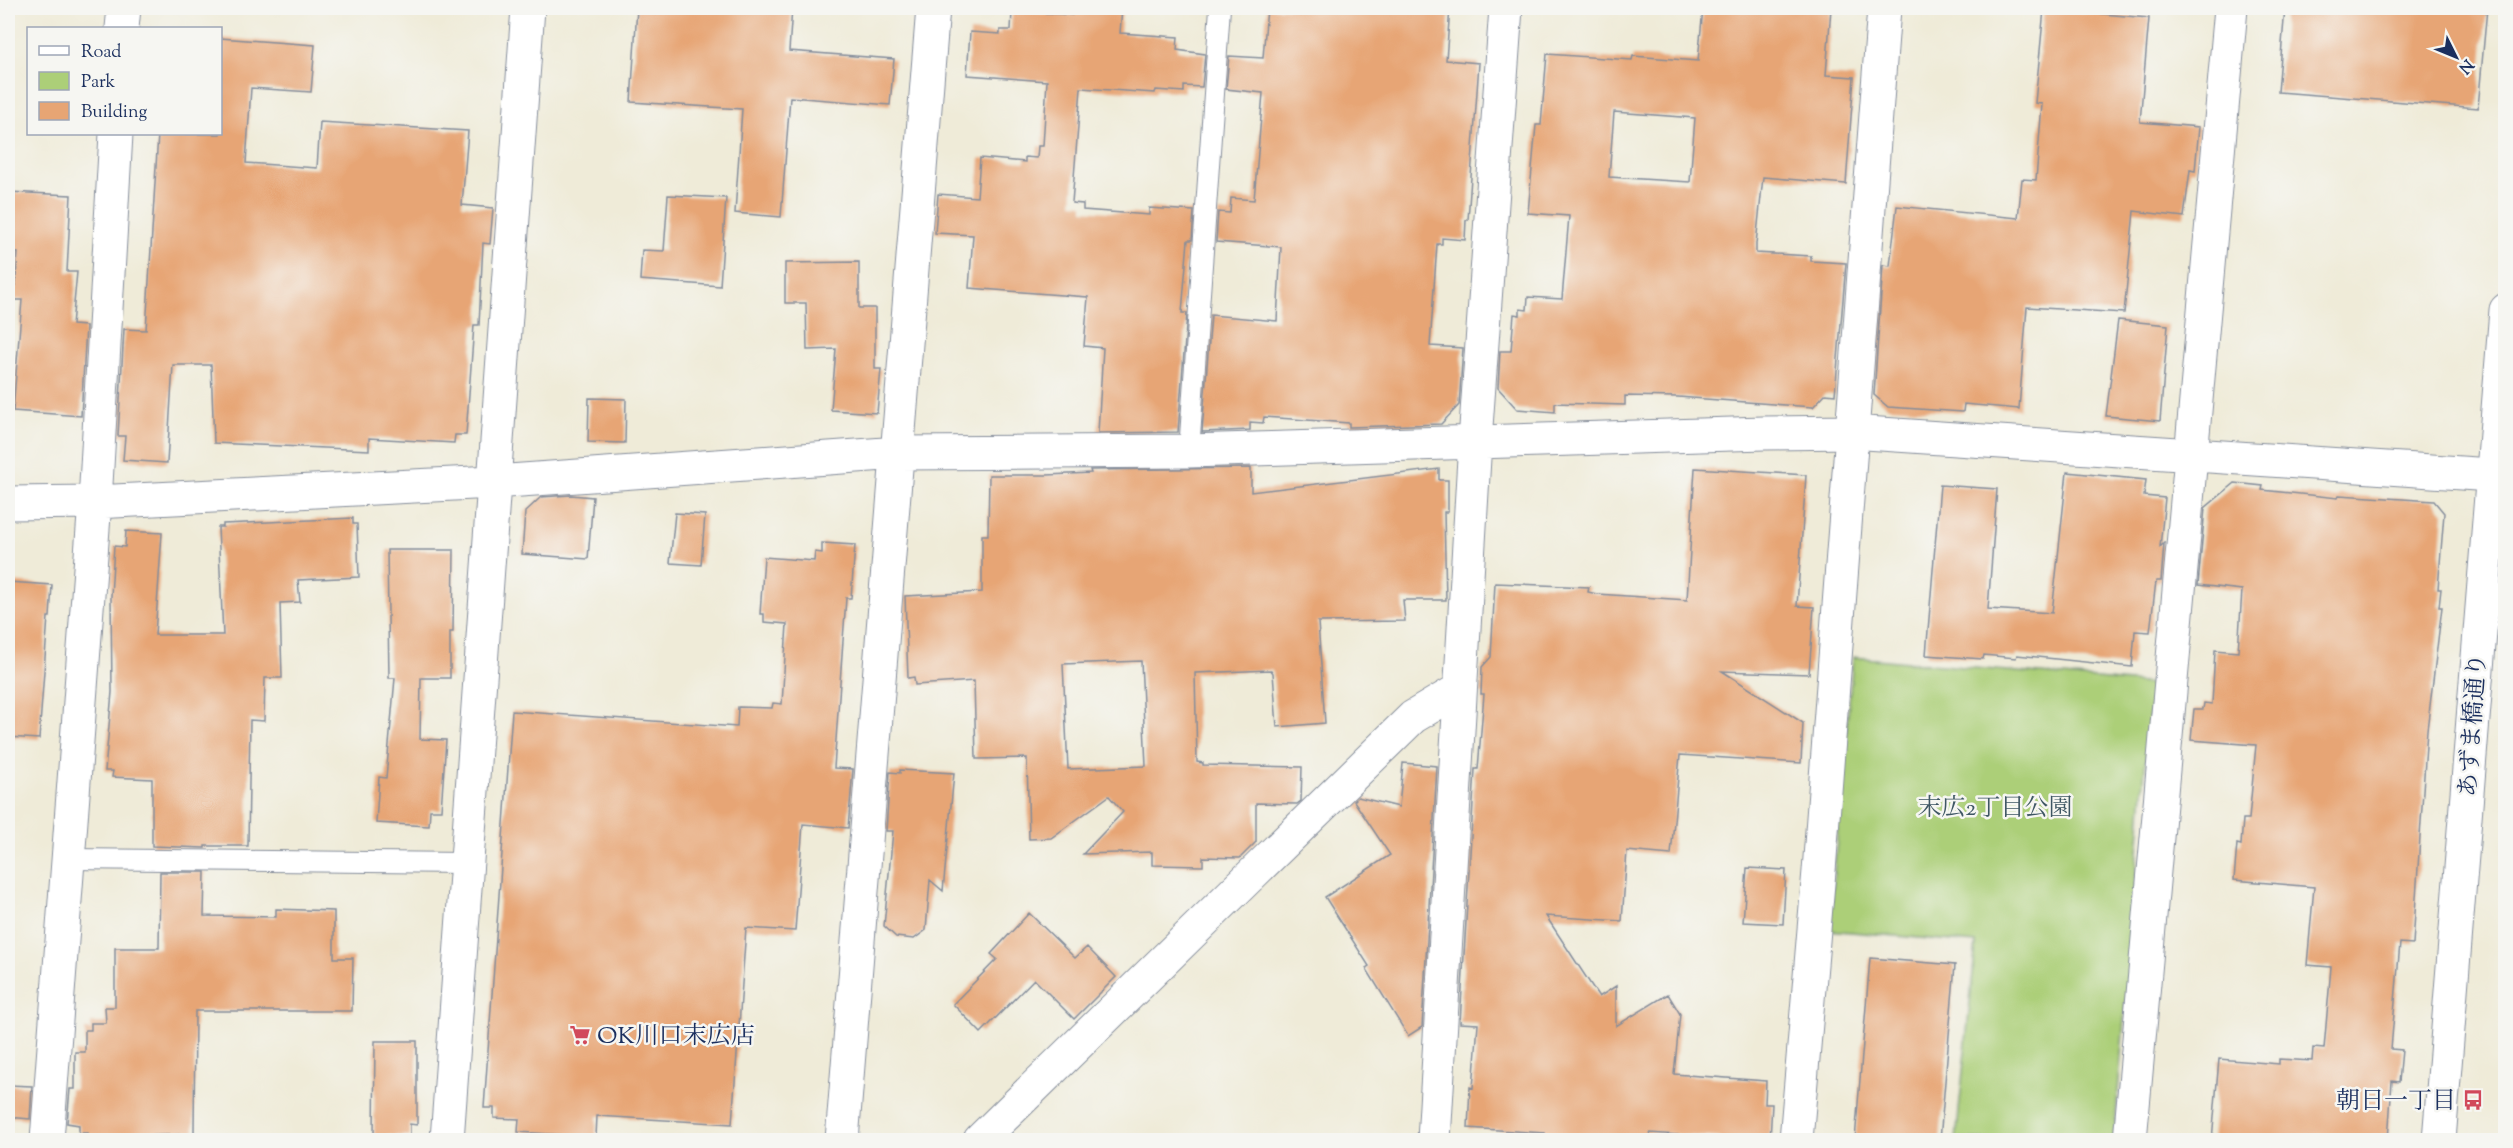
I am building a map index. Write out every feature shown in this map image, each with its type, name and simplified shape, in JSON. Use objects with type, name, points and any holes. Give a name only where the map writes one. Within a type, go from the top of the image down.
[{"type":"street","points":[[122,27],[124,8]]},
{"type":"street","points":[[447,1140],[528,8]]},
{"type":"street","points":[[842,1140],[933,8]]},
{"type":"street","points":[[1434,1140],[1475,441],[1506,8]]},
{"type":"street","points":[[1796,1140],[1815,919],[1884,8]]},
{"type":"street","points":[[2130,1140],[2193,456],[2231,8]]},
{"type":"street","points":[[47,1140],[95,502],[116,135]]},
{"type":"street","name":"あずま橋通り","points":[[2439,1140],[2499,475],[2505,310]]},
{"type":"street","points":[[8,503],[95,502],[493,482],[899,453],[1189,451],[1851,432],[2499,475]]},
{"type":"street","points":[[980,1140],[1413,717],[1460,689]]},
{"type":"lane","points":[[1189,451],[1220,8]]},
{"type":"lane","points":[[68,859],[466,863]]},
{"type":"green space","name":"末広2丁目公園","points":[[1853,657],[2152,684],[2114,1140],[1956,1140],[1976,943],[1829,930]]},
{"type":"building","points":[[637,8],[792,8],[789,51],[894,59],[890,105],[790,97],[781,217],[735,213],[742,109],[631,102]]},
{"type":"building","points":[[1073,8],[1122,8],[1120,33],[1178,37],[1177,50],[1205,54],[1202,87],[1184,86],[1184,92],[1156,90],[1155,93],[1081,88],[1072,203],[1083,204],[1083,210],[1149,215],[1149,208],[1194,211],[1192,240],[1188,240],[1182,313],[1187,313],[1178,432],[1098,433],[1103,348],[1084,346],[1088,297],[969,288],[973,235],[935,233],[938,194],[977,197],[980,158],[1025,162],[1025,157],[1037,158],[1038,146],[1043,146],[1047,81],[967,75],[970,32],[1000,34],[1000,30],[1011,30],[1012,11],[1072,15]]},
{"type":"building","points":[[1267,8],[1450,8],[1446,60],[1479,63],[1465,240],[1442,238],[1442,244],[1437,244],[1430,346],[1463,348],[1459,405],[1441,424],[1349,427],[1349,423],[1264,417],[1263,423],[1250,422],[1250,430],[1202,432],[1211,315],[1277,321],[1281,247],[1216,242],[1218,212],[1230,213],[1231,198],[1254,200],[1263,93],[1226,89],[1229,56],[1263,58]]},
{"type":"building","points":[[1703,8],[1831,8],[1826,75],[1854,77],[1846,184],[1763,177],[1756,253],[1811,256],[1811,261],[1846,263],[1835,395],[1825,394],[1813,407],[1678,397],[1625,396],[1625,405],[1555,403],[1555,412],[1517,409],[1498,388],[1500,351],[1511,351],[1514,314],[1520,315],[1520,309],[1527,310],[1528,297],[1562,299],[1569,216],[1528,213],[1536,125],[1541,125],[1547,54],[1632,60],[1633,56],[1698,61]],"holes":[[[1614,112],[1695,118],[1690,182],[1609,177]]]},
{"type":"building","points":[[2285,8],[2487,8],[2478,108],[2278,92]]},
{"type":"building","points":[[2044,9],[2149,18],[2140,122],[2199,127],[2195,171],[2190,170],[2184,217],[2134,211],[2124,313],[2027,307],[2019,409],[1964,404],[1963,412],[1888,407],[1874,395],[1883,265],[1890,266],[1897,206],[2018,218],[2022,179],[2036,180],[2042,104],[2035,103]]},
{"type":"building","points":[[222,38],[315,45],[311,92],[251,88],[246,163],[317,168],[320,122],[468,131],[462,205],[493,208],[490,244],[483,243],[479,325],[474,325],[466,435],[455,435],[454,443],[369,438],[369,450],[214,443],[211,365],[173,365],[167,463],[123,460],[125,436],[118,436],[124,329],[146,330],[158,135],[222,135]]},
{"type":"building","points":[[8,192],[71,195],[67,272],[77,272],[72,325],[86,326],[81,416],[13,411],[22,300],[14,300],[18,253],[8,252]]},
{"type":"building","points":[[668,195],[726,198],[720,286],[640,280],[642,250],[664,251]]},
{"type":"building","points":[[859,262],[859,308],[875,308],[875,369],[881,369],[877,413],[831,410],[836,349],[807,350],[806,303],[785,303],[785,263]]},
{"type":"building","points":[[2118,320],[2168,325],[2160,421],[2106,416]]},
{"type":"building","points":[[589,398],[626,399],[625,443],[588,442]]},
{"type":"building","points":[[1251,468],[1251,492],[1439,469],[1439,480],[1448,480],[1448,512],[1444,512],[1446,600],[1403,600],[1405,621],[1318,622],[1325,723],[1277,727],[1271,670],[1195,673],[1197,762],[1203,765],[1302,767],[1301,801],[1297,804],[1256,803],[1256,842],[1240,858],[1203,857],[1203,866],[1152,865],[1152,852],[1083,854],[1123,812],[1109,796],[1051,838],[1029,839],[1027,758],[976,759],[974,681],[915,685],[914,677],[908,678],[905,596],[982,592],[982,535],[988,535],[989,475],[1091,473],[1090,470]],"holes":[[[1141,661],[1146,766],[1068,769],[1063,664]]]},
{"type":"building","points":[[1695,468],[1806,475],[1797,606],[1814,607],[1809,674],[1722,671],[1803,723],[1801,763],[1680,755],[1671,855],[1627,851],[1622,921],[1546,916],[1599,997],[1616,986],[1616,1026],[1668,994],[1680,1014],[1674,1074],[1766,1081],[1765,1104],[1772,1104],[1770,1140],[1720,1140],[1720,1138],[1650,1133],[1649,1140],[1544,1140],[1545,1133],[1468,1128],[1470,1087],[1473,1088],[1478,1024],[1460,1023],[1475,769],[1478,769],[1484,694],[1481,694],[1482,667],[1491,657],[1495,583],[1589,587],[1588,592],[1597,594],[1687,600]]},
{"type":"building","points":[[2067,472],[2146,480],[2144,496],[2165,498],[2160,547],[2164,543],[2161,581],[2156,581],[2150,632],[2135,631],[2132,667],[2017,655],[2016,658],[1984,655],[1983,659],[1926,655],[1940,485],[1997,489],[1988,609],[2052,613]]},
{"type":"building","points":[[2235,483],[2263,486],[2262,490],[2338,498],[2339,495],[2434,501],[2444,513],[2438,589],[2441,589],[2439,607],[2442,607],[2427,730],[2413,944],[2400,943],[2391,1049],[2402,1050],[2399,1082],[2392,1081],[2388,1140],[2212,1140],[2219,1059],[2279,1064],[2279,1059],[2312,1061],[2313,1048],[2324,1049],[2331,967],[2307,965],[2314,887],[2234,880],[2237,844],[2241,845],[2243,819],[2249,819],[2256,745],[2191,740],[2194,709],[2203,709],[2204,703],[2212,704],[2215,650],[2238,652],[2242,590],[2198,585],[2205,508]]},
{"type":"building","points":[[571,495],[593,497],[588,559],[522,554],[525,512],[541,497]]},
{"type":"building","points":[[675,513],[705,515],[701,565],[670,563]]},
{"type":"building","points":[[353,518],[353,524],[357,524],[359,577],[298,580],[300,602],[280,603],[282,678],[265,678],[264,721],[250,720],[248,846],[205,846],[205,848],[152,846],[152,779],[112,777],[113,771],[105,771],[112,692],[111,596],[114,546],[125,547],[126,531],[162,533],[155,635],[223,635],[218,527],[223,527],[223,524]]},
{"type":"building","points":[[822,543],[855,545],[851,598],[846,598],[834,768],[853,769],[848,828],[803,824],[795,931],[746,928],[732,1124],[597,1116],[596,1137],[518,1132],[519,1119],[494,1118],[494,1108],[484,1108],[512,711],[737,727],[738,707],[772,708],[773,703],[782,704],[787,624],[764,622],[764,614],[760,614],[764,557],[814,561],[815,552],[822,553]]},
{"type":"building","points":[[387,550],[454,550],[450,678],[421,678],[420,739],[446,740],[441,810],[430,810],[429,826],[376,823],[379,777],[386,778],[395,678],[389,678]]},
{"type":"building","points":[[8,582],[52,585],[39,739],[8,737]]},
{"type":"building","points":[[1403,763],[1437,766],[1422,1027],[1408,1036],[1366,968],[1369,966],[1325,897],[1390,855],[1354,801],[1358,797],[1399,807]]},
{"type":"building","points":[[900,770],[954,773],[943,891],[930,880],[926,930],[914,939],[896,937],[884,926],[893,831],[886,831],[890,772],[900,773]]},
{"type":"building","points":[[1747,868],[1786,870],[1783,924],[1743,922]]},
{"type":"building","points":[[160,872],[205,872],[204,916],[276,917],[276,909],[334,911],[334,958],[353,958],[352,1011],[195,1011],[194,1134],[88,1138],[88,1133],[79,1133],[79,1125],[67,1123],[70,1089],[75,1089],[75,1052],[85,1052],[85,1030],[91,1030],[91,1023],[106,1023],[105,1007],[115,1007],[115,948],[159,948]]},
{"type":"building","points":[[1029,913],[1075,958],[1087,947],[1116,977],[1074,1019],[1034,979],[981,1033],[953,1004],[997,959],[991,954]]},
{"type":"building","points":[[1870,958],[1955,965],[1940,1140],[1855,1140]]},
{"type":"building","points":[[375,1041],[417,1041],[417,1125],[410,1124],[410,1136],[374,1136]]},
{"type":"building","points":[[8,1085],[32,1086],[30,1119],[8,1117]]},
{"type":"place","name":"OK川口末広店","points":[[580,1035]]},
{"type":"place","name":"朝日一丁目","points":[[2473,1100]]}]
